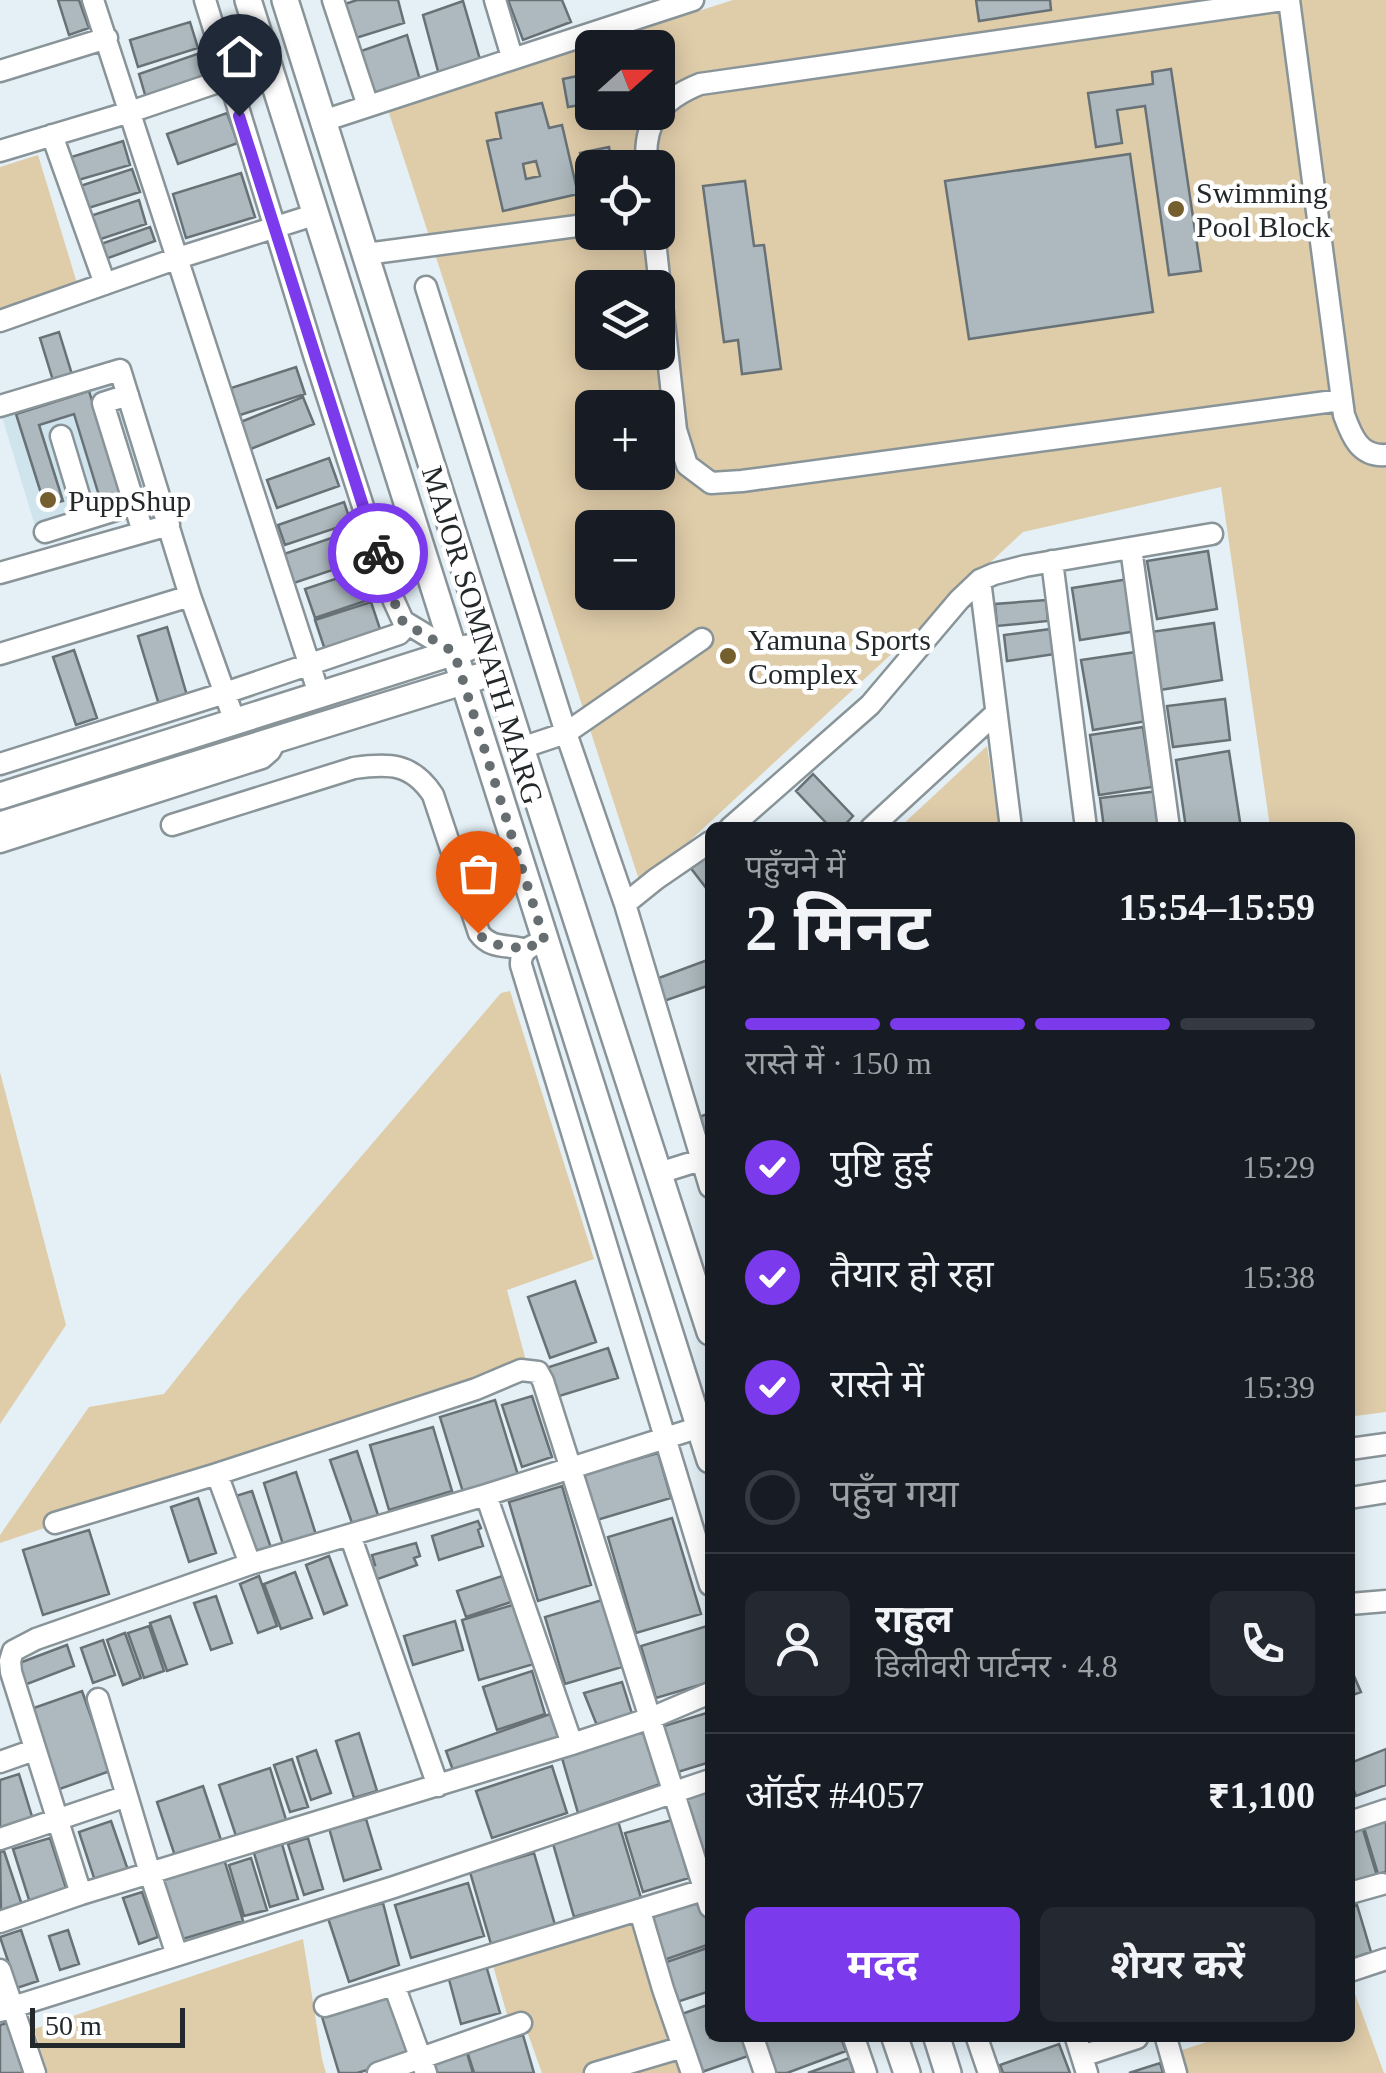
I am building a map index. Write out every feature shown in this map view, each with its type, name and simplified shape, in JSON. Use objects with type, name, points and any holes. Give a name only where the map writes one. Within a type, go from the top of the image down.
[{"type":"main road","name":"MAJOR SOMNATH MARG","points":[[248,0],[454,652],[536,946],[705,1444]]},
{"type":"main road","name":"MAJOR SOMNATH MARG","points":[[285,0],[705,1316]]},
{"type":"main road","points":[[333,266],[366,254]]},
{"type":"main road","points":[[7,794],[488,641]]},
{"type":"main road","points":[[0,825],[498,671]]},
{"type":"main road","points":[[896,2042],[907,2073]]},
{"type":"main road","points":[[938,2042],[948,2073]]},
{"type":"street","points":[[93,0],[319,694]]},
{"type":"street","points":[[204,0],[393,599],[403,622],[454,652]]},
{"type":"street","points":[[333,0],[368,106]]},
{"type":"street","points":[[495,0],[512,58]]},
{"type":"street","points":[[324,120],[669,4],[692,0]]},
{"type":"street","points":[[645,150],[650,121],[678,93],[700,84],[1286,0],[1344,415],[1356,444],[1366,453],[1386,455]]},
{"type":"street","points":[[0,71],[107,38]]},
{"type":"street","points":[[0,151],[227,79]]},
{"type":"street","points":[[52,135],[105,284]]},
{"type":"street","points":[[0,320],[317,214]]},
{"type":"street","points":[[366,254],[575,226]]},
{"type":"street","points":[[656,250],[676,430],[688,465],[711,482],[1342,400]]},
{"type":"street","points":[[426,287],[705,1155]]},
{"type":"street","points":[[0,406],[120,370],[190,596],[235,722]]},
{"type":"street","points":[[128,395],[102,403],[144,532]]},
{"type":"street","points":[[61,436],[86,519]]},
{"type":"street","points":[[46,532],[135,504]]},
{"type":"street","points":[[0,573],[169,524]]},
{"type":"street","points":[[737,822],[870,705],[980,580],[1052,561],[1212,534]]},
{"type":"street","points":[[1131,548],[1168,822]]},
{"type":"street","points":[[1052,561],[1085,822]]},
{"type":"street","points":[[980,580],[1010,822]]},
{"type":"street","points":[[0,654],[190,596]]},
{"type":"street","points":[[7,794],[3,763],[310,665],[398,634],[408,624]]},
{"type":"street","points":[[522,748],[566,732],[702,639]]},
{"type":"street","points":[[877,822],[996,713]]},
{"type":"street","points":[[0,842],[262,758],[276,740]]},
{"type":"street","points":[[172,825],[354,768],[384,766],[408,770],[433,795],[483,940],[494,946],[536,946]]},
{"type":"street","points":[[625,904],[705,845]]},
{"type":"street","points":[[536,946],[521,958],[521,964],[705,1570]]},
{"type":"street","points":[[659,1173],[705,1158]]},
{"type":"street","points":[[55,1523],[217,1474],[476,1389],[522,1370],[538,1372],[705,1887]]},
{"type":"street","points":[[80,1894],[11,1672],[13,1651],[36,1639],[250,1564],[700,1427]]},
{"type":"street","points":[[1355,1449],[1386,1444]]},
{"type":"street","points":[[217,1474],[250,1564]]},
{"type":"street","points":[[1355,1497],[1386,1492]]},
{"type":"street","points":[[486,1495],[572,1744]]},
{"type":"street","points":[[350,1535],[438,1786]]},
{"type":"street","points":[[1355,1604],[1386,1602]]},
{"type":"street","points":[[0,1922],[572,1744],[652,1718],[705,1695]]},
{"type":"street","points":[[98,1699],[178,1955]]},
{"type":"street","points":[[0,1762],[34,1750]]},
{"type":"street","points":[[6,2010],[394,1887],[705,1782]]},
{"type":"street","points":[[0,1838],[127,1796]]},
{"type":"street","points":[[1355,1820],[1386,1810]]},
{"type":"street","points":[[1355,1892],[1382,1884]]},
{"type":"street","points":[[325,2006],[640,1911],[705,1896]]},
{"type":"street","points":[[640,1911],[692,2073]]},
{"type":"street","points":[[1355,1968],[1386,1959]]},
{"type":"street","points":[[0,1970],[6,2010],[35,2073]]},
{"type":"street","points":[[394,1985],[423,2065]]},
{"type":"street","points":[[378,2073],[423,2065],[521,2023]]},
{"type":"street","points":[[754,2042],[765,2073]]},
{"type":"street","points":[[855,2042],[866,2073]]},
{"type":"street","points":[[978,2042],[989,2073]]},
{"type":"street","points":[[1081,2056],[1125,2042]]},
{"type":"street","points":[[1167,2042],[1176,2073]]},
{"type":"street","points":[[595,2073],[683,2046]]},
{"type":"shaded area","name":"Yamuna Sports Complex","points":[[733,0],[1386,0],[1386,1412],[1355,1416],[1355,822],[1269,822],[1221,487],[1023,532],[710,822],[705,822],[705,827],[641,886],[388,110],[575,50],[575,130],[675,130],[675,30],[639,30]]},
{"type":"shaded area","points":[[38,155],[80,293],[0,315],[0,167]]},
{"type":"shaded area","points":[[115,375],[156,511],[41,546],[0,410]]},
{"type":"shaded area","points":[[987,746],[998,822],[905,822]]},
{"type":"shaded area","points":[[510,991],[594,1259],[507,1290],[529,1372],[0,1543],[0,1535],[89,1407],[164,1394],[241,1297],[501,993]]},
{"type":"shaded area","points":[[0,1072],[66,1325],[0,1424]]},
{"type":"shaded area","points":[[637,1920],[688,2073],[542,2073],[523,2020],[510,2025],[492,1962]]},
{"type":"shaded area","points":[[303,1939],[326,2073],[48,2073],[34,2029]]},
{"type":"shaded area","points":[[1355,1994],[1384,2073],[1186,2073],[1179,2051],[1207,2042],[1355,2042]]},
{"type":"building","points":[[58,0],[79,0],[89,28],[69,35]]},
{"type":"building","points":[[357,0],[398,0],[404,23],[356,38],[345,4]]},
{"type":"building","points":[[508,0],[562,0],[571,22],[523,40]]},
{"type":"building","points":[[976,0],[1050,0],[1051,10],[979,21]]},
{"type":"building","points":[[463,1],[481,63],[439,75],[423,15]]},
{"type":"building","points":[[190,22],[198,48],[138,67],[130,40]]},
{"type":"building","points":[[407,35],[420,80],[372,94],[361,51]]},
{"type":"building","points":[[200,53],[208,76],[146,98],[139,74]]},
{"type":"building","name":"Swimming Pool Block","points":[[1171,69],[1201,271],[1169,275],[1145,106],[1117,110],[1122,143],[1096,147],[1088,93],[1153,84],[1152,72]]},
{"type":"building","points":[[575,77],[575,106],[568,107],[563,79]]},
{"type":"building","points":[[542,103],[549,128],[562,125],[575,195],[503,211],[487,141],[501,138],[496,113]],"holes":[[[536,161],[540,176],[526,179],[523,164]]]},
{"type":"building","points":[[227,113],[238,143],[178,164],[167,134]]},
{"type":"building","points":[[123,141],[130,165],[75,181],[68,158]]},
{"type":"building","points":[[1130,154],[1153,312],[969,339],[945,181]]},
{"type":"building","points":[[132,169],[140,192],[82,210],[74,188]]},
{"type":"building","points":[[241,173],[255,217],[186,238],[173,194]]},
{"type":"building","points":[[745,181],[754,246],[764,245],[781,369],[742,374],[738,340],[724,342],[703,186]]},
{"type":"building","points":[[139,200],[146,224],[92,242],[84,218]]},
{"type":"building","points":[[150,227],[155,241],[100,261],[95,246]]},
{"type":"building","points":[[59,332],[74,381],[55,387],[40,338]]},
{"type":"building","points":[[296,367],[305,394],[237,416],[228,389]]},
{"type":"building","points":[[89,391],[121,496],[101,502],[74,414],[39,425],[63,501],[45,506],[16,414]]},
{"type":"building","points":[[303,397],[314,424],[248,450],[238,423]]},
{"type":"building","points":[[329,458],[339,486],[277,508],[267,480]]},
{"type":"building","points":[[344,502],[351,523],[285,545],[278,525]]},
{"type":"building","points":[[352,531],[362,560],[294,583],[284,554]]},
{"type":"building","points":[[1208,551],[1217,609],[1157,619],[1147,561]]},
{"type":"building","points":[[362,570],[371,599],[315,618],[305,589]]},
{"type":"building","points":[[1129,579],[1137,631],[1080,640],[1072,588]]},
{"type":"building","points":[[1046,600],[1048,621],[997,626],[995,604]]},
{"type":"building","points":[[371,602],[381,632],[325,650],[315,620]]},
{"type":"building","points":[[1214,623],[1222,680],[1160,690],[1151,632]]},
{"type":"building","points":[[167,627],[188,699],[160,708],[138,636]]},
{"type":"building","points":[[1051,629],[1055,654],[1007,661],[1004,635]]},
{"type":"building","points":[[74,650],[97,718],[76,725],[53,657]]},
{"type":"building","points":[[1136,652],[1147,721],[1093,730],[1081,660]]},
{"type":"building","points":[[1225,699],[1230,740],[1173,747],[1167,706]]},
{"type":"building","points":[[1143,727],[1152,787],[1099,795],[1090,735]]},
{"type":"building","points":[[1229,751],[1240,822],[1185,822],[1176,760]]},
{"type":"building","points":[[813,774],[853,816],[848,822],[825,822],[796,791]]},
{"type":"building","points":[[1159,791],[1163,822],[1103,822],[1100,798]]},
{"type":"building","points":[[705,848],[705,887],[686,862]]},
{"type":"building","points":[[705,961],[705,987],[664,1001],[656,979]]},
{"type":"building","points":[[575,1281],[596,1342],[550,1358],[528,1297]]},
{"type":"building","points":[[608,1348],[618,1378],[556,1397],[546,1368]]},
{"type":"building","points":[[532,1396],[552,1457],[522,1467],[502,1405]]},
{"type":"building","points":[[495,1400],[518,1475],[463,1492],[440,1417]]},
{"type":"building","points":[[433,1427],[452,1491],[389,1510],[370,1445]]},
{"type":"building","points":[[357,1451],[378,1515],[352,1523],[330,1460]]},
{"type":"building","points":[[658,1453],[671,1498],[597,1520],[584,1474]]},
{"type":"building","points":[[296,1472],[318,1541],[285,1551],[264,1483]]},
{"type":"building","points":[[562,1486],[591,1585],[538,1601],[509,1502]]},
{"type":"building","points":[[252,1491],[271,1548],[248,1555],[229,1498]]},
{"type":"building","points":[[198,1498],[216,1553],[189,1562],[171,1507]]},
{"type":"building","points":[[672,1518],[701,1614],[636,1633],[608,1537]]},
{"type":"building","points":[[478,1521],[483,1546],[439,1560],[432,1536]]},
{"type":"building","points":[[89,1530],[109,1594],[43,1615],[23,1550]]},
{"type":"building","points":[[416,1543],[420,1556],[414,1558],[417,1565],[375,1580],[370,1566],[375,1565],[372,1555]]},
{"type":"building","points":[[329,1556],[347,1605],[324,1614],[306,1565]]},
{"type":"building","points":[[295,1572],[312,1618],[281,1629],[264,1584]]},
{"type":"building","points":[[259,1576],[277,1626],[258,1633],[240,1584]]},
{"type":"building","points":[[502,1576],[511,1602],[466,1617],[457,1591]]},
{"type":"building","points":[[216,1596],[232,1643],[211,1650],[194,1603]]},
{"type":"building","points":[[602,1600],[622,1667],[565,1684],[545,1617]]},
{"type":"building","points":[[516,1604],[534,1664],[479,1680],[462,1620]]},
{"type":"building","points":[[170,1616],[187,1664],[167,1671],[150,1623]]},
{"type":"building","points":[[455,1621],[463,1650],[413,1665],[404,1636]]},
{"type":"building","points":[[149,1626],[164,1671],[144,1678],[128,1633]]},
{"type":"building","points":[[705,1627],[705,1683],[656,1698],[641,1646]]},
{"type":"building","points":[[125,1633],[141,1678],[123,1685],[107,1640]]},
{"type":"building","points":[[103,1640],[115,1675],[93,1683],[81,1648]]},
{"type":"building","points":[[67,1645],[74,1666],[22,1686],[14,1665]]},
{"type":"building","points":[[532,1671],[545,1714],[497,1730],[483,1687]]},
{"type":"building","points":[[622,1682],[633,1717],[598,1728],[584,1693]]},
{"type":"building","points":[[82,1691],[110,1771],[57,1790],[28,1710]]},
{"type":"building","points":[[550,1714],[559,1739],[455,1776],[446,1751]]},
{"type":"building","points":[[705,1714],[705,1764],[678,1772],[664,1726]]},
{"type":"building","points":[[648,1729],[666,1782],[578,1813],[562,1758]]},
{"type":"building","points":[[359,1733],[377,1791],[354,1798],[336,1741]]},
{"type":"building","points":[[1386,1749],[1386,1785],[1356,1796],[1355,1761]]},
{"type":"building","points":[[316,1750],[331,1793],[311,1800],[297,1757]]},
{"type":"building","points":[[292,1759],[308,1807],[290,1812],[274,1765]]},
{"type":"building","points":[[552,1766],[567,1813],[492,1838],[476,1791]]},
{"type":"building","points":[[270,1768],[287,1823],[237,1839],[219,1785]]},
{"type":"building","points":[[19,1774],[34,1823],[0,1834],[0,1780]]},
{"type":"building","points":[[203,1786],[221,1840],[175,1856],[157,1802]]},
{"type":"building","points":[[705,1793],[705,1868],[684,1799]]},
{"type":"building","points":[[1383,1815],[1386,1872],[1378,1874],[1362,1821]]},
{"type":"building","points":[[366,1819],[381,1869],[344,1881],[329,1828]]},
{"type":"building","points":[[672,1820],[689,1878],[643,1892],[625,1833]]},
{"type":"building","points":[[111,1821],[129,1873],[96,1884],[79,1832]]},
{"type":"building","points":[[618,1821],[641,1898],[574,1917],[552,1840]]},
{"type":"building","points":[[1361,1823],[1377,1876],[1355,1883],[1355,1825]]},
{"type":"building","points":[[50,1838],[67,1891],[30,1903],[13,1849]]},
{"type":"building","points":[[308,1838],[323,1889],[304,1895],[288,1844]]},
{"type":"building","points":[[282,1844],[298,1899],[270,1907],[254,1853]]},
{"type":"building","points":[[4,1851],[22,1905],[1,1912],[0,1852]]},
{"type":"building","points":[[534,1853],[555,1925],[491,1944],[470,1872]]},
{"type":"building","points":[[251,1858],[267,1910],[244,1916],[229,1865]]},
{"type":"building","points":[[224,1859],[243,1921],[176,1941],[156,1880]]},
{"type":"building","points":[[468,1883],[484,1936],[411,1958],[395,1905]]},
{"type":"building","points":[[142,1892],[158,1937],[139,1944],[123,1898]]},
{"type":"building","points":[[702,1894],[705,1946],[664,1960],[647,1913]]},
{"type":"building","points":[[383,1903],[399,1965],[349,1982],[328,1918]]},
{"type":"building","points":[[1355,1906],[1371,1952],[1355,1958]]},
{"type":"building","points":[[21,1930],[38,1981],[17,1988],[0,1937]]},
{"type":"building","points":[[68,1930],[79,1964],[60,1970],[49,1936]]},
{"type":"building","points":[[705,1949],[705,1993],[671,2004],[658,1965]]},
{"type":"building","points":[[485,1962],[500,2013],[461,2024],[447,1972]]},
{"type":"building","points":[[392,1989],[412,2057],[357,2073],[339,2073],[320,2010]]},
{"type":"building","points":[[705,2006],[705,2042],[746,2042],[751,2055],[699,2073],[676,2016]]},
{"type":"building","points":[[7,2023],[24,2073],[0,2073],[0,2025]]},
{"type":"building","points":[[523,2035],[534,2073],[474,2073],[467,2051]]},
{"type":"building","points":[[763,2042],[843,2042],[846,2051],[787,2073],[775,2073]]},
{"type":"building","points":[[1059,2044],[1070,2073],[1003,2073],[1000,2065]]},
{"type":"building","points":[[466,2050],[473,2073],[435,2073],[431,2060]]},
{"type":"building","points":[[849,2058],[854,2073],[808,2073]]},
{"type":"building","points":[[1160,2063],[1163,2073],[1129,2073]]},
{"type":"way so far","points":[[378,553],[403,622],[454,652],[545,942],[526,950],[494,946],[478,933]]},
{"type":"place","name":"Swimming Pool Block","points":[[1176,209]]},
{"type":"place","name":"PuppShup","points":[[48,500]]},
{"type":"place","name":"Yamuna Sports Complex","points":[[728,656]]},
{"type":"route","points":[[239,116],[378,553]]}]
